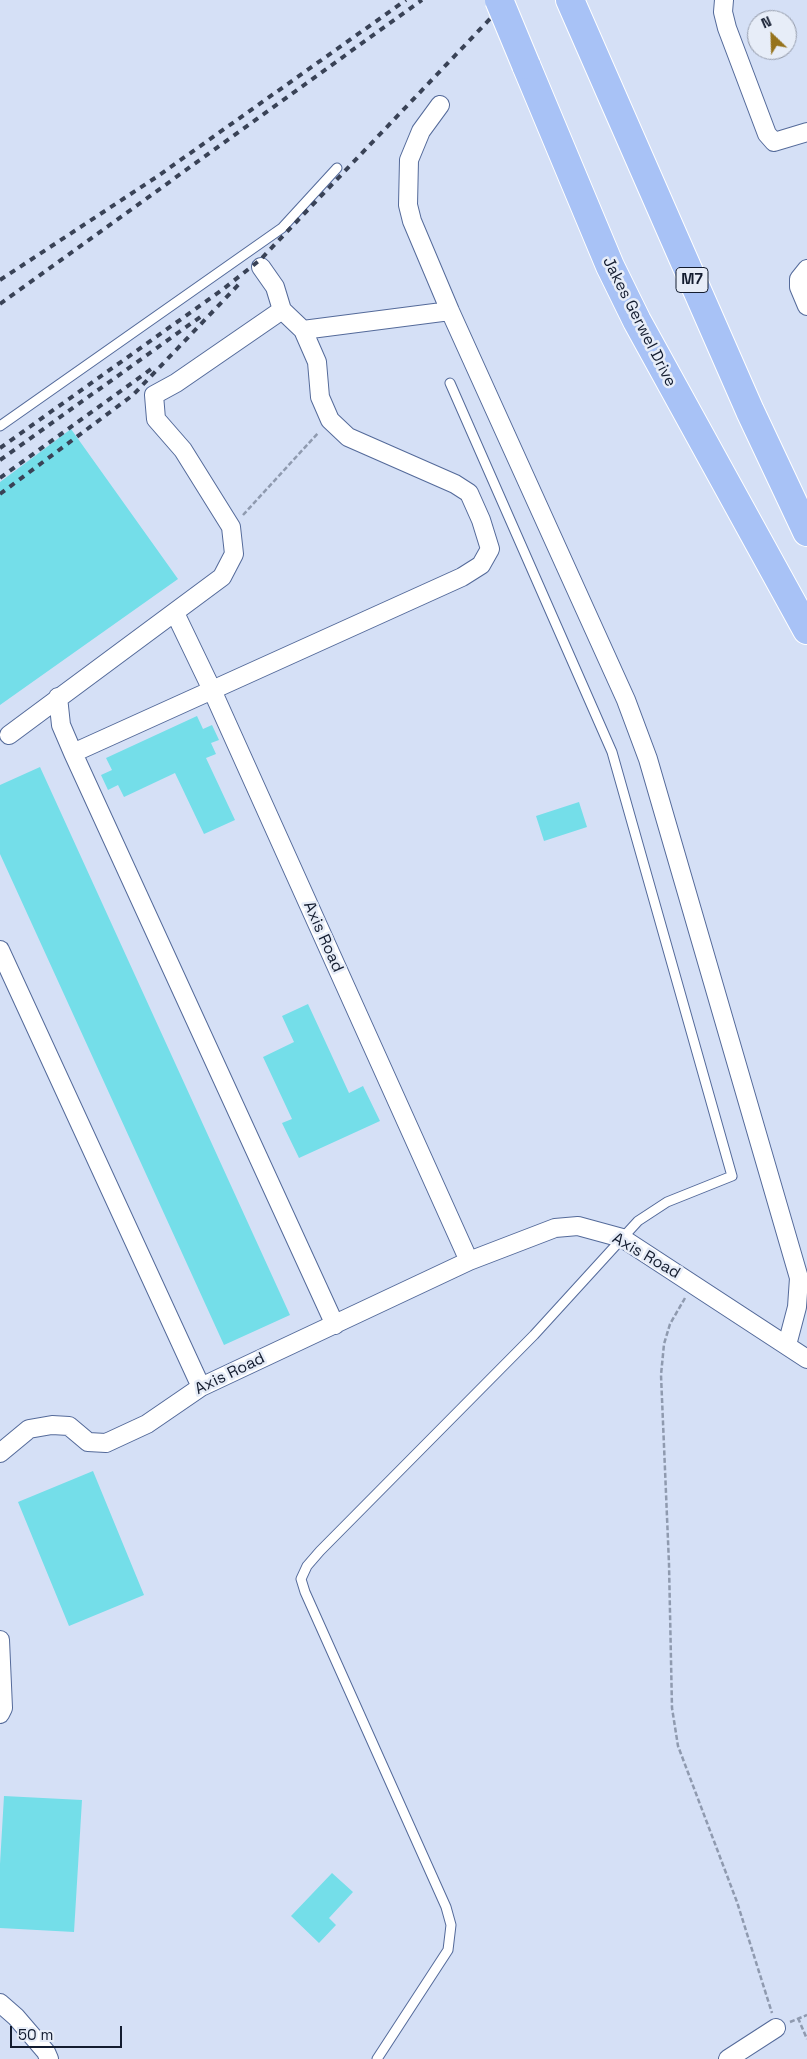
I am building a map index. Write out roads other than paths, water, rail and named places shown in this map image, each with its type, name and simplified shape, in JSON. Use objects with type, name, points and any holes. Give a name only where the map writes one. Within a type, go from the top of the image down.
[{"type":"highway","name":"Jakes Gerwel Drive","points":[[499,0],[610,266],[632,312],[807,630]]},
{"type":"highway","name":"M7","points":[[570,0],[750,410],[807,532]]},
{"type":"street","points":[[724,0],[723,12],[727,28],[767,134],[774,142],[807,132]]},
{"type":"street","points":[[440,105],[415,142],[409,160],[408,195],[417,235],[638,728],[668,823],[742,1085],[803,1276],[788,1345]]},
{"type":"street","points":[[73,753],[462,577],[481,564],[490,549],[481,520],[469,494],[455,484],[348,437],[330,420],[320,397],[317,362],[303,330],[282,310],[275,287],[261,267]]},
{"type":"street","points":[[807,269],[800,279],[799,287],[807,306]]},
{"type":"street","points":[[9,735],[222,577],[234,554],[231,527],[183,450],[156,419],[154,395],[176,383],[282,310]]},
{"type":"street","points":[[303,330],[450,311]]},
{"type":"street","name":"Axis Road","points":[[175,613],[212,690],[469,1261]]},
{"type":"street","points":[[58,697],[61,725],[73,753],[335,1325]]},
{"type":"street","points":[[0,950],[201,1387]]},
{"type":"street","name":"Axis Road","points":[[0,1453],[29,1429],[52,1425],[69,1426],[88,1442],[106,1444],[147,1424],[201,1387],[469,1261],[555,1228],[578,1226],[622,1238],[807,1359]]},
{"type":"street","points":[[0,1640],[2,1708],[0,1714]]},
{"type":"street","points":[[0,2003],[16,2017],[46,2052],[49,2059]]},
{"type":"street","points":[[728,2059],[776,2028]]},
{"type":"lane","points":[[0,426],[282,228],[337,168]]},
{"type":"lane","points":[[377,2059],[448,1950],[451,1926],[446,1908],[305,1592],[301,1578],[307,1566],[320,1551],[534,1335],[638,1221],[667,1202],[732,1176],[612,752],[450,383]]},
{"type":"railway","points":[[0,280],[158,176],[406,0]]},
{"type":"railway","points":[[0,304],[422,0]]},
{"type":"railway","points":[[0,448],[222,290],[260,260],[508,0]]},
{"type":"railway","points":[[0,494],[133,395],[241,282]]},
{"type":"railway","points":[[0,460],[203,315]]},
{"type":"railway","points":[[0,478],[154,367]]}]
